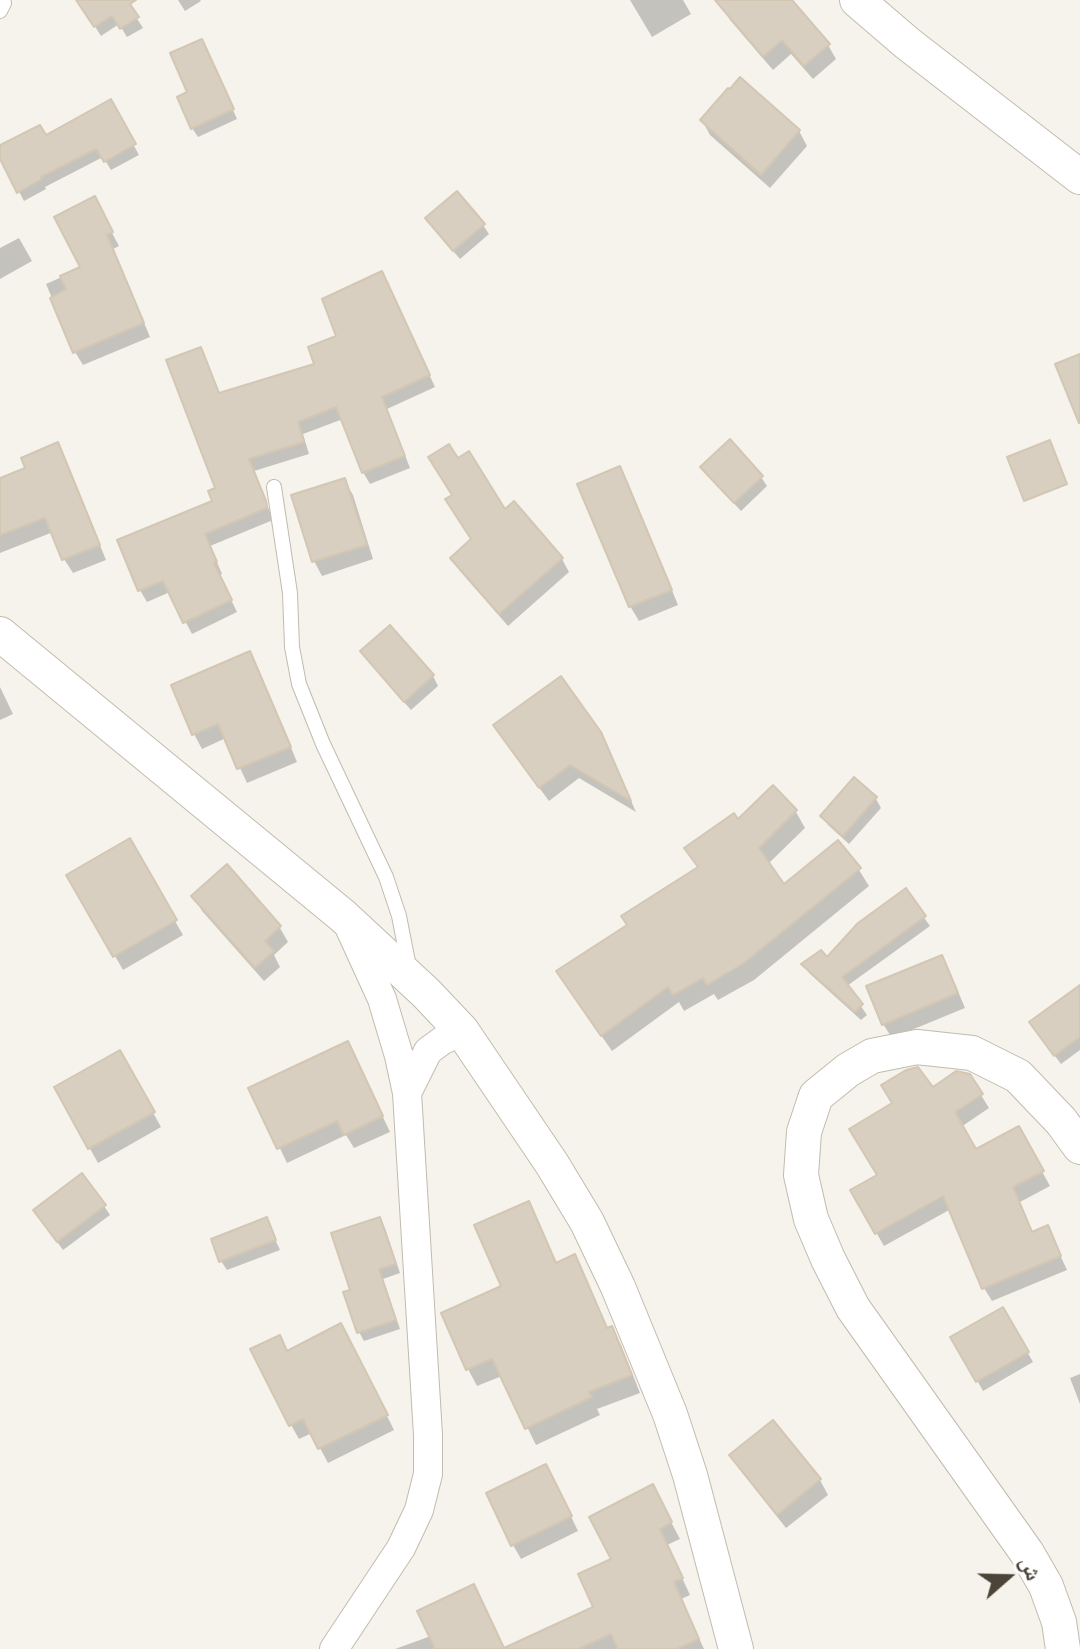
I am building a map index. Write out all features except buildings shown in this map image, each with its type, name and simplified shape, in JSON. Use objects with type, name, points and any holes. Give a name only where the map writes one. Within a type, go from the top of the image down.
[{"type":"street","points":[[857,0],[907,43],[1080,177]]},
{"type":"street","points":[[0,634],[343,916],[462,1031],[552,1164],[587,1222],[618,1287],[670,1414],[690,1475],[736,1649]]},
{"type":"street","points":[[334,1649],[401,1548],[419,1510],[428,1474],[407,1093],[382,999],[343,916]]},
{"type":"street","points":[[407,1093],[428,1051],[462,1031]]},
{"type":"street","points":[[1063,1649],[1059,1622],[1046,1586],[1027,1553],[853,1308],[811,1219],[801,1175],[804,1132],[816,1096],[848,1070],[872,1056],[917,1047],[972,1053],[1018,1076],[1061,1121],[1080,1147]]},
{"type":"lane","points":[[274,487],[290,593],[292,647],[299,684],[323,744],[386,877],[399,916],[411,979]]}]
